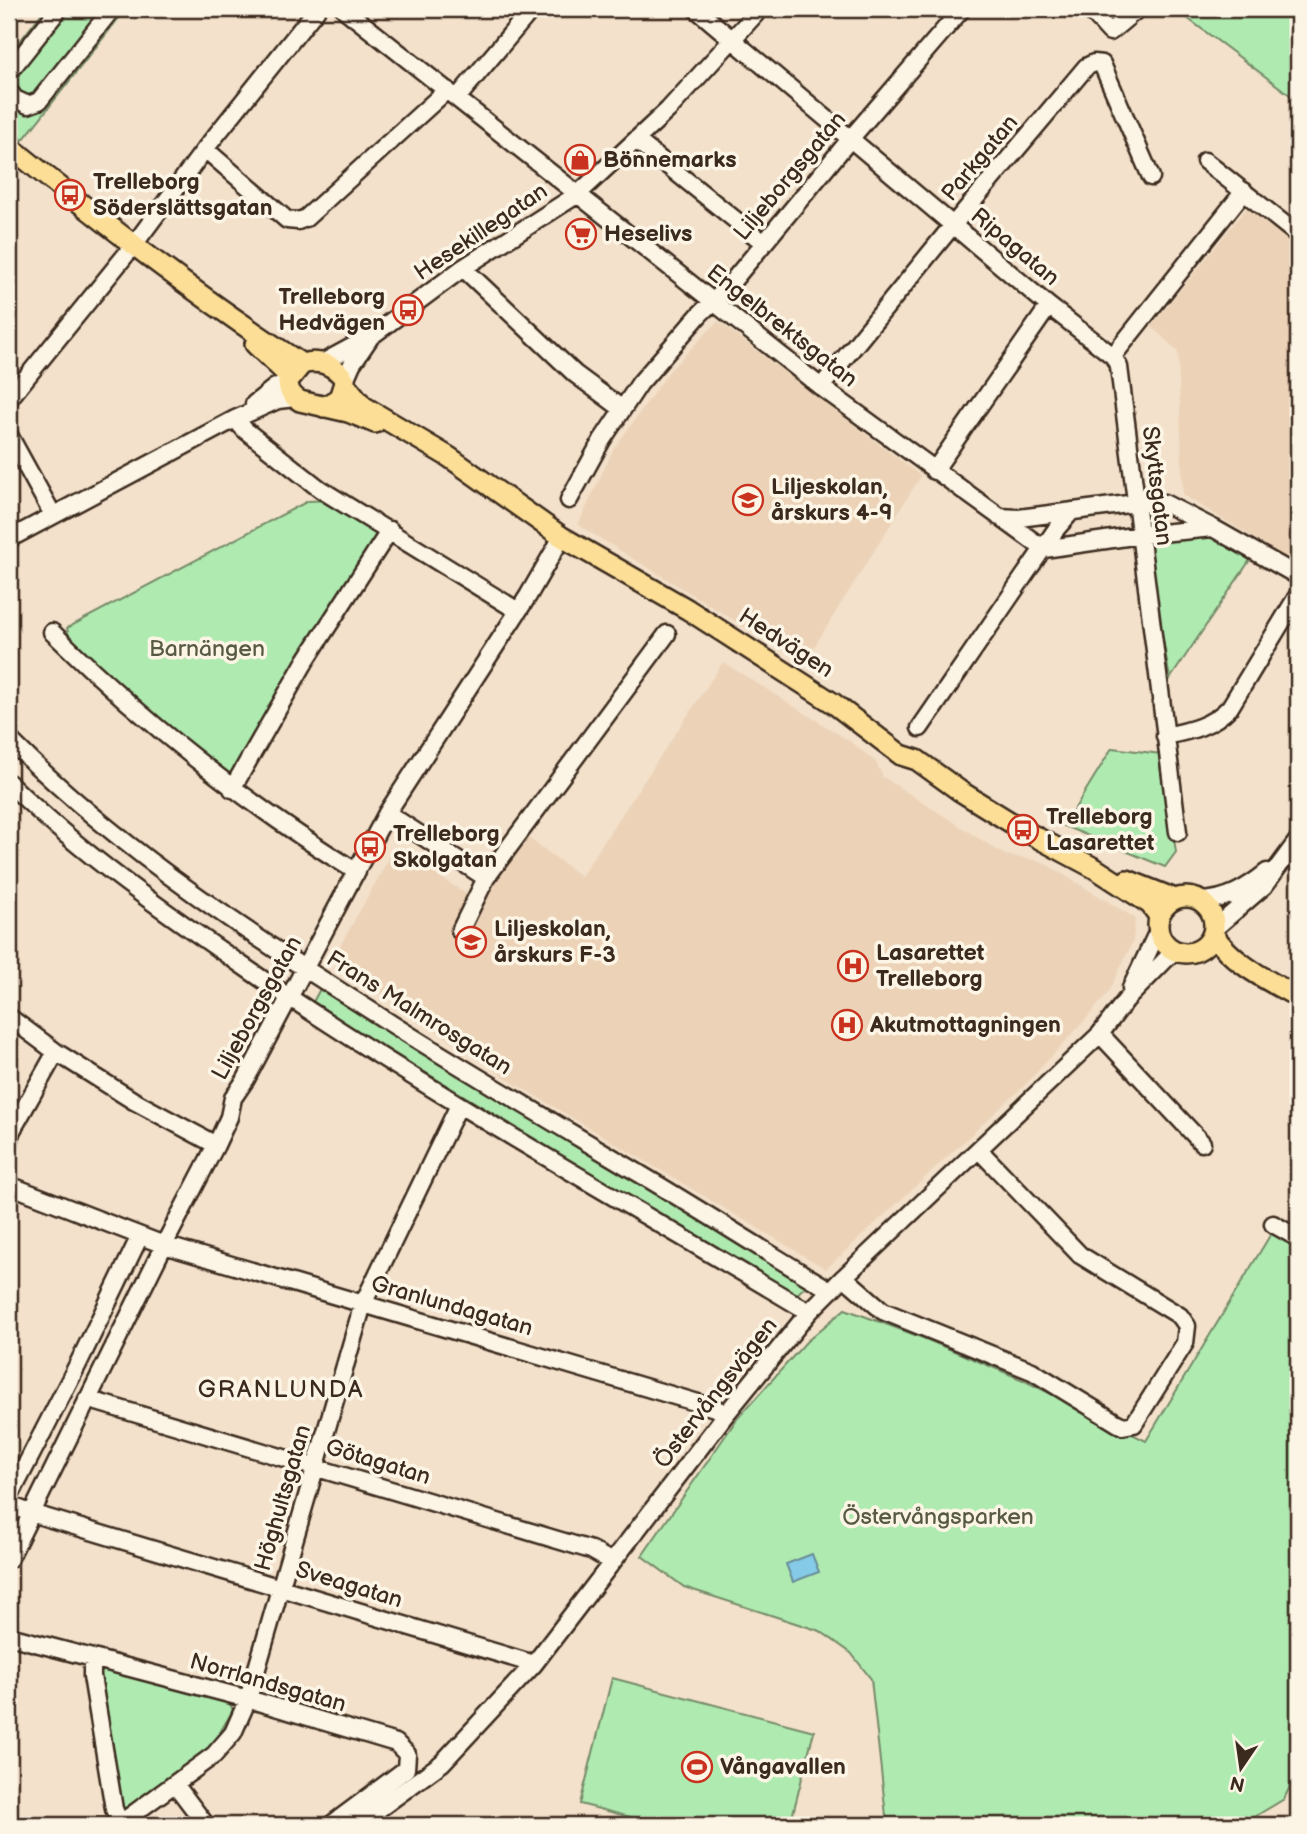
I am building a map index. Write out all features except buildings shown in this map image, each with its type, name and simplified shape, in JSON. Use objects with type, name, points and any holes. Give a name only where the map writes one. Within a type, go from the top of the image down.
[{"type":"main road","name":"Hedvägen","points":[[9,146],[133,246],[204,299],[324,407],[348,412],[449,457]]},
{"type":"main road","name":"Hedvägen","points":[[322,363],[335,369],[363,406],[449,457],[562,537],[687,609],[833,703],[901,755],[917,760],[1001,817],[1096,869],[1150,904],[1163,943],[1183,952]]},
{"type":"main road","points":[[294,380],[322,363]]},
{"type":"main road","points":[[324,407],[339,398],[345,382]]},
{"type":"main road","name":"Hedvägen","points":[[1096,869],[1175,899],[1184,897],[1201,901]]},
{"type":"main road","points":[[1158,923],[1168,903],[1175,899]]},
{"type":"main road","points":[[1201,901],[1212,913],[1214,932],[1230,955],[1257,975],[1298,997]]},
{"type":"main road","points":[[1183,952],[1202,949],[1214,932]]},
{"type":"main road","points":[[1183,952],[1257,975]]},
{"type":"street","points":[[9,72],[60,9]]},
{"type":"street","points":[[9,91],[15,99],[28,105],[39,101],[112,9]]},
{"type":"street","points":[[9,399],[133,246],[205,149],[317,9]]},
{"type":"street","name":"Engelbrektsgatan","points":[[344,9],[821,387],[1044,549]]},
{"type":"street","points":[[205,149],[287,220],[298,221],[306,218],[452,94],[532,9]]},
{"type":"street","name":"Ripagatan","points":[[696,9],[1049,306],[1113,356]]},
{"type":"street","name":"Hesekillegatan","points":[[322,363],[370,337],[463,268],[578,194],[668,110],[760,9]]},
{"type":"street","points":[[1089,9],[1110,32],[1134,12],[1134,9]]},
{"type":"street","name":"Liljeborgsgatan","points":[[569,500],[621,408],[640,383],[726,289],[957,12]]},
{"type":"street","name":"Parkgatan","points":[[821,387],[1086,67],[1094,63],[1102,64],[1151,177]]},
{"type":"street","points":[[636,140],[764,243]]},
{"type":"street","points":[[1205,161],[1298,235]]},
{"type":"street","points":[[1113,356],[1244,191]]},
{"type":"street","points":[[463,268],[552,353],[621,408]]},
{"type":"street","points":[[934,471],[1049,306]]},
{"type":"street","name":"Hesekillegatan","points":[[345,382],[352,364],[370,337]]},
{"type":"street","name":"Skyttsgatan","points":[[1113,356],[1119,367],[1178,832]]},
{"type":"street","points":[[9,539],[235,419],[274,388],[294,380]]},
{"type":"street","points":[[235,419],[245,430],[320,489],[517,611]]},
{"type":"street","points":[[9,435],[53,515]]},
{"type":"street","points":[[999,517],[1019,519],[1136,503],[1164,503],[1213,527],[1298,576]]},
{"type":"street","points":[[920,728],[1072,511]]},
{"type":"street","points":[[1044,549],[1213,527]]},
{"type":"street","points":[[232,789],[306,660],[390,530]]},
{"type":"street","name":"Liljeborgsgatan","points":[[9,1559],[216,1145],[229,1118],[233,1098],[246,1079],[387,813],[562,537]]},
{"type":"street","points":[[1165,736],[1192,731],[1220,718],[1230,707],[1298,595]]},
{"type":"street","points":[[52,632],[148,721],[232,789],[357,872]]},
{"type":"street","points":[[460,931],[485,878],[667,634]]},
{"type":"street","name":"Frans Malmrosgatan","points":[[9,739],[60,789],[206,904],[455,1064],[830,1290]]},
{"type":"street","points":[[9,782],[59,828],[125,882],[289,998],[459,1105],[809,1312]]},
{"type":"street","points":[[387,813],[485,878]]},
{"type":"street","points":[[1214,932],[1265,886],[1298,840]]},
{"type":"street","points":[[1201,901],[1219,900],[1238,893],[1288,855]]},
{"type":"street","name":"Östervångsvägen","points":[[1126,1000],[1158,923]]},
{"type":"street","name":"Östervångsvägen","points":[[357,1825],[442,1763],[534,1664],[726,1414],[809,1312],[1100,1034],[1126,1000],[1183,952]]},
{"type":"street","points":[[9,1017],[56,1052],[134,1101],[216,1145]]},
{"type":"street","points":[[1100,1034],[1202,1143]]},
{"type":"street","points":[[10,1135],[56,1052]]},
{"type":"street","name":"Höghultsgatan","points":[[119,1824],[214,1755],[233,1733],[248,1699],[363,1304],[459,1105]]},
{"type":"street","points":[[844,1277],[883,1311],[1032,1371],[1117,1423],[1129,1426],[1138,1419],[1185,1343],[1187,1326],[1180,1316],[1080,1255],[979,1150]]},
{"type":"street","name":"Granlundagatan","points":[[9,1185],[164,1245],[715,1408],[726,1414]]},
{"type":"street","points":[[1273,1224],[1298,1238]]},
{"type":"street","points":[[9,1498],[140,1236]]},
{"type":"street","name":"Götagatan","points":[[87,1399],[591,1550],[612,1562]]},
{"type":"street","name":"Sveagatan","points":[[9,1505],[534,1664]]},
{"type":"street","name":"Norrlandsgatan","points":[[9,1636],[248,1699],[396,1743],[407,1754],[406,1769],[331,1825]]},
{"type":"street","points":[[92,1659],[92,1676],[114,1810],[119,1824]]},
{"type":"street","points":[[176,1784],[206,1825]]},
{"type":"shaded area","points":[[1249,205],[1298,245],[1298,565],[1183,495],[1178,352],[1151,326]]},
{"type":"shaded area","name":"Liljeskolan, årskurs 4-9","points":[[718,321],[921,476],[804,663],[578,525],[613,450],[670,370]]},
{"type":"shaded area","name":"Lasarettet Trelleborg","points":[[723,662],[851,742],[876,762],[883,777],[1005,855],[1041,861],[1135,918],[1133,941],[1109,992],[1086,1019],[1026,1084],[826,1269],[512,1082],[332,960],[395,848],[482,904],[527,837],[581,876]]},
{"type":"green space","points":[[45,9],[126,9],[23,140],[9,129],[9,55]]},
{"type":"green space","points":[[1175,9],[1298,9],[1298,101]]},
{"type":"green space","name":"Barnängen","points":[[331,500],[378,529],[379,536],[234,772],[226,777],[70,641],[67,628],[308,501]]},
{"type":"green space","points":[[1210,535],[1250,560],[1170,679],[1150,542]]},
{"type":"green space","points":[[1112,748],[1161,754],[1176,852],[1165,867],[1064,826]]},
{"type":"green space","points":[[321,987],[807,1285],[795,1296],[312,1004]]},
{"type":"green space","name":"Östervångsparken","points":[[1272,1232],[1298,1246],[1298,1770],[1284,1799],[1241,1825],[887,1825],[871,1679],[851,1653],[820,1631],[684,1587],[642,1556],[737,1419],[806,1342],[845,1309],[1023,1380],[1146,1441]]},
{"type":"green space","points":[[104,1669],[228,1700],[233,1710],[212,1746],[127,1810],[121,1807],[97,1673]]},
{"type":"green space","name":"Vångavallen","points":[[612,1678],[814,1731],[790,1825],[661,1825],[580,1804]]},
{"type":"water","points":[[812,1554],[819,1572],[793,1582],[786,1564]]},
{"type":"place","name":"Bönnemarks","points":[[580,160]]},
{"type":"place","name":"Trelleborg Söderslättsgatan","points":[[70,195]]},
{"type":"place","name":"Heselivs","points":[[581,234]]},
{"type":"place","name":"Trelleborg Hedvägen","points":[[408,310]]},
{"type":"place","name":"Liljeskolan, årskurs 4-9","points":[[748,500]]},
{"type":"place","name":"Trelleborg Lasarettet","points":[[1023,830]]},
{"type":"place","name":"Trelleborg Skolgatan","points":[[370,847]]},
{"type":"place","name":"Liljeskolan, årskurs F-3","points":[[471,942]]},
{"type":"place","name":"Lasarettet Trelleborg","points":[[853,966]]},
{"type":"place","name":"Akutmottagningen","points":[[847,1025]]},
{"type":"place","name":"Vångavallen","points":[[697,1767]]},
{"type":"district","name":"GRANLUNDA","points":[[281,1389]]}]
